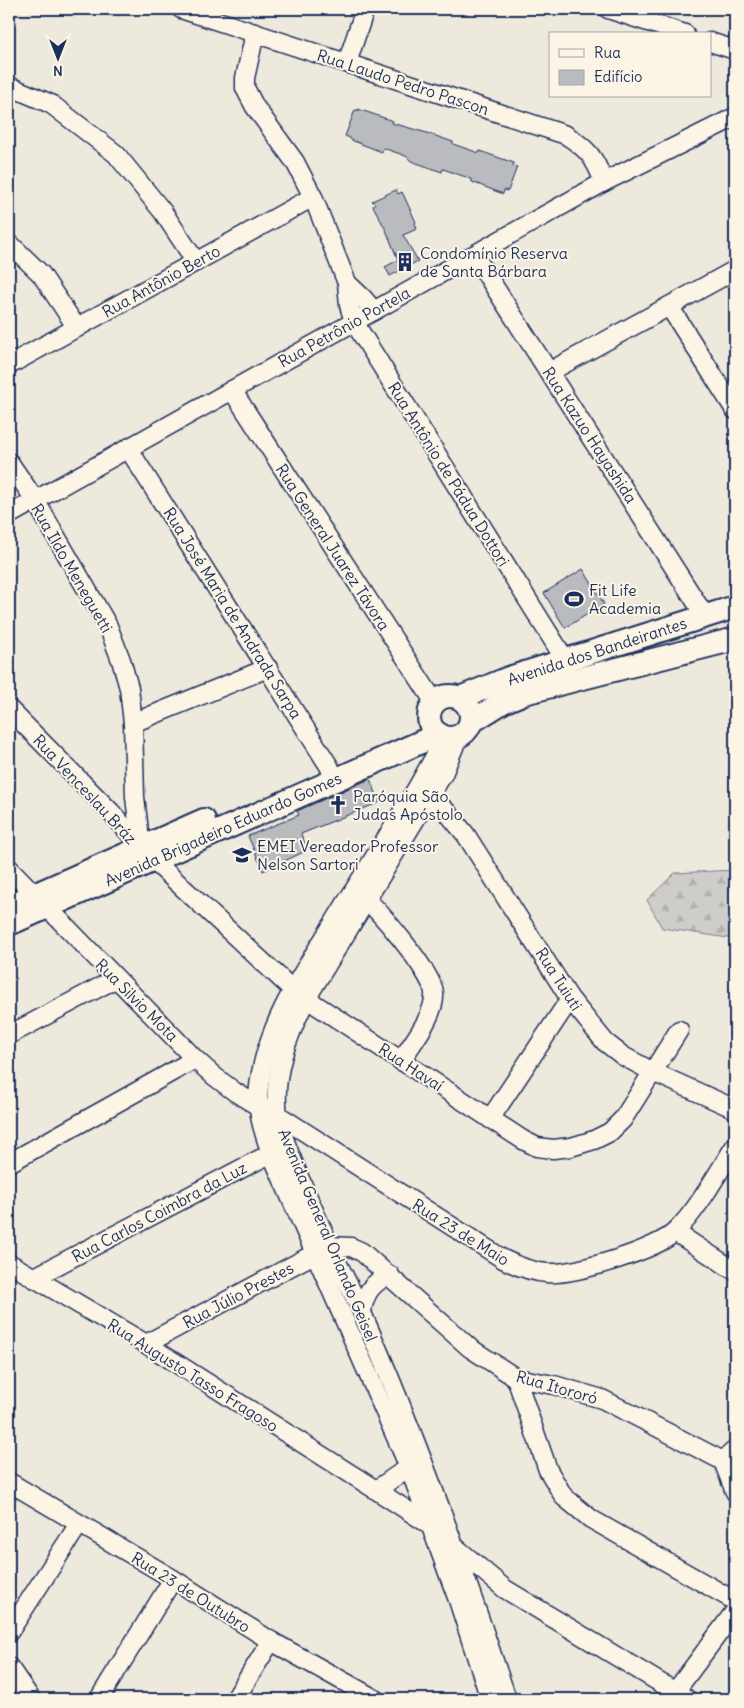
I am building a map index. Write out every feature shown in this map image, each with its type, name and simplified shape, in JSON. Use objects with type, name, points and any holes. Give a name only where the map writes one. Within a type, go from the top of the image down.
[{"type":"main road","name":"Avenida dos Bandeirantes","points":[[446,726],[470,708],[460,698],[509,678],[735,607]]},
{"type":"main road","name":"Avenida dos Bandeirantes","points":[[446,726],[524,694],[735,638]]},
{"type":"main road","name":"Avenida Brigadeiro Eduardo Gomes","points":[[9,924],[40,901],[332,773],[446,726]]},
{"type":"main road","name":"Avenida Brigadeiro Eduardo Gomes","points":[[9,906],[40,901]]},
{"type":"street","name":"Rua Laudo Pedro Pascon","points":[[181,9],[566,135],[584,146],[597,163],[604,182]]},
{"type":"street","points":[[347,63],[365,9]]},
{"type":"street","points":[[608,9],[679,32]]},
{"type":"street","name":"Rua Antônio de Pádua Dottori","points":[[255,33],[244,78],[245,88],[255,106],[295,162],[313,197],[347,283],[349,305],[354,322],[566,661]]},
{"type":"street","points":[[712,43],[735,50]]},
{"type":"street","points":[[9,86],[51,104],[116,154],[163,212],[196,262]]},
{"type":"street","name":"Rua Petrônio Portela","points":[[9,515],[604,182],[735,117]]},
{"type":"street","name":"Rua Antônio Berto","points":[[9,365],[313,197]]},
{"type":"street","points":[[9,243],[40,274],[77,328]]},
{"type":"street","name":"Rua Kazuo Hayashida","points":[[474,255],[705,616]]},
{"type":"street","points":[[549,372],[735,270]]},
{"type":"street","name":"Rua Antônio de Pádua Dottori","points":[[347,283],[374,310]]},
{"type":"street","points":[[669,306],[735,410]]},
{"type":"street","name":"Rua General Juarez Távora","points":[[232,390],[446,726]]},
{"type":"street","name":"Rua José Maria de Andrada Sarpa","points":[[128,448],[268,668],[332,773]]},
{"type":"street","name":"Rua Ildo Meneguetti","points":[[9,462],[35,500],[108,626],[121,660],[129,688],[133,723],[135,798],[147,854]]},
{"type":"street","points":[[133,723],[268,668]]},
{"type":"street","name":"Rua Venceslau Bráz","points":[[9,709],[110,811],[147,854]]},
{"type":"street","name":"Avenida General Orlando Geisel","points":[[446,726],[442,774],[430,795],[361,894],[299,994],[274,1029],[259,1086],[258,1106],[262,1129],[278,1150],[454,1545],[490,1699]]},
{"type":"street","name":"Avenida General Orlando Geisel","points":[[361,894],[427,772],[446,726]]},
{"type":"street","name":"Rua Tuiuti","points":[[430,795],[466,835],[570,999],[605,1042],[623,1056],[652,1072],[735,1109]]},
{"type":"street","points":[[110,811],[124,807],[135,798]]},
{"type":"street","name":"Rua Havaí","points":[[147,854],[299,994],[490,1119],[537,1147],[553,1149],[571,1147],[594,1140],[610,1132],[623,1119],[680,1030]]},
{"type":"street","name":"Rua Silvio Mota","points":[[9,868],[115,979],[195,1059],[221,1082],[258,1106],[278,1116]]},
{"type":"street","points":[[361,894],[378,911],[426,973],[434,992],[431,1011],[401,1061]]},
{"type":"street","points":[[9,1035],[115,979]]},
{"type":"street","name":"Avenida General Orlando Geisel","points":[[278,1150],[276,1094],[280,1066],[299,994]]},
{"type":"street","points":[[490,1119],[570,999]]},
{"type":"street","points":[[9,1162],[195,1059]]},
{"type":"street","name":"Rua 23 de Maio","points":[[278,1116],[504,1260],[525,1269],[546,1273],[590,1268],[647,1248],[675,1232],[698,1203],[735,1146]]},
{"type":"street","name":"Rua Carlos Coimbra da Luz","points":[[33,1278],[278,1150]]},
{"type":"street","points":[[675,1232],[735,1271]]},
{"type":"street","name":"Rua Itororó","points":[[322,1250],[350,1247],[362,1252],[470,1348],[516,1378],[554,1385],[602,1399],[729,1455],[735,1492]]},
{"type":"street","name":"Avenida General Orlando Geisel","points":[[322,1250],[362,1312],[416,1463],[431,1526],[465,1598],[507,1699]]},
{"type":"street","name":"Rua Júlio Prestes","points":[[146,1344],[322,1250]]},
{"type":"street","name":"Rua Augusto Tasso Fragoso","points":[[9,1264],[146,1344],[376,1490],[431,1526],[505,1589],[681,1696]]},
{"type":"street","points":[[362,1312],[363,1300],[369,1290],[378,1281],[390,1275]]},
{"type":"street","points":[[516,1378],[548,1470],[564,1497],[591,1519],[735,1601]]},
{"type":"street","points":[[376,1490],[416,1463]]},
{"type":"street","name":"Rua 23 de Outubro","points":[[9,1482],[367,1697]]},
{"type":"street","points":[[9,1632],[79,1524]]},
{"type":"street","points":[[99,1699],[173,1579]]},
{"type":"street","points":[[465,1598],[505,1589]]},
{"type":"street","points":[[681,1696],[735,1611]]},
{"type":"street","points":[[235,1699],[271,1641]]},
{"type":"street","points":[[9,1667],[31,1699]]},
{"type":"green space","points":[[735,870],[735,939],[662,928],[647,900],[675,873]]},
{"type":"building","points":[[358,109],[393,121],[392,123],[514,163],[513,166],[517,167],[508,191],[504,190],[503,194],[472,182],[472,180],[466,177],[443,169],[442,172],[411,161],[406,156],[383,148],[382,152],[351,140],[345,136],[355,110],[358,111]]},
{"type":"building","points":[[396,190],[398,194],[402,192],[416,222],[417,229],[403,235],[418,261],[390,276],[385,267],[398,260],[386,230],[373,206],[375,204],[372,201]]},
{"type":"building","name":"Fit Life Academia","points":[[583,569],[604,604],[565,628],[544,593]]},
{"type":"building","points":[[370,779],[380,802],[301,834],[308,850],[263,871],[248,836],[299,815],[297,811]]},
{"type":"place","name":"Condomínio Reserva de Santa Bárbara","points":[[405,262]]},
{"type":"place","name":"Fit Life Academia","points":[[574,599]]},
{"type":"place","name":"Paróquia São Judas Apóstolo","points":[[338,805]]},
{"type":"place","name":"EMEI Vereador Professor Nelson Sartori","points":[[242,855]]}]
